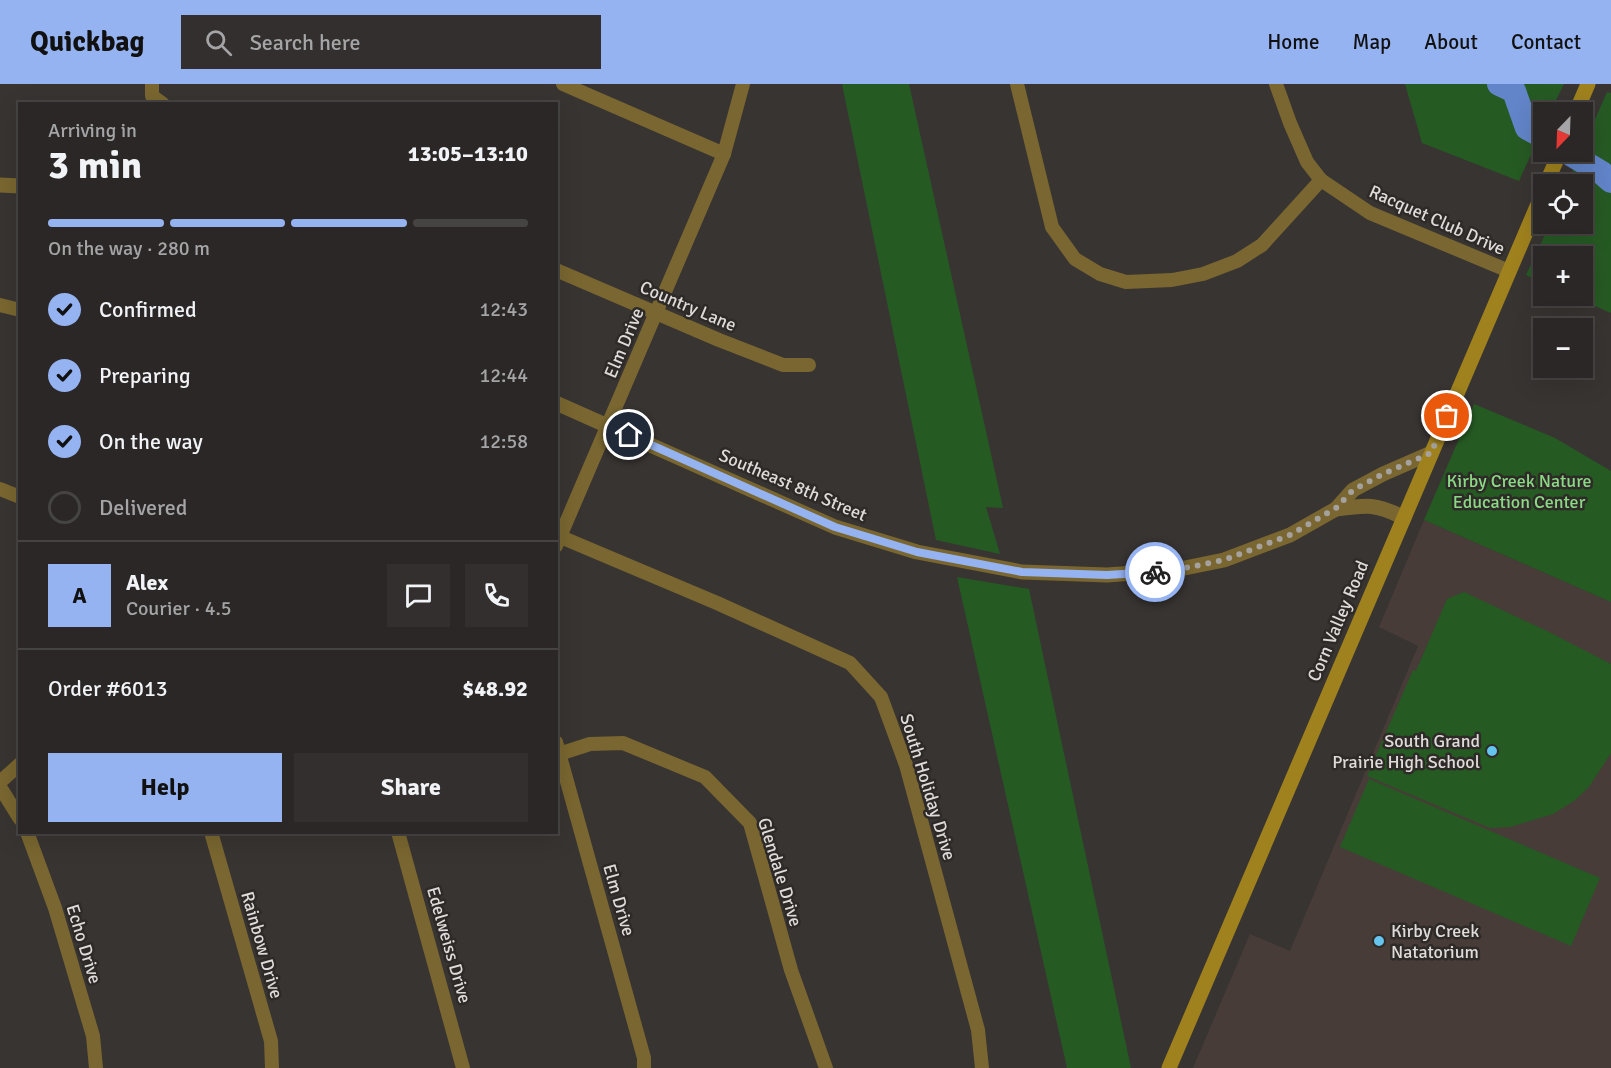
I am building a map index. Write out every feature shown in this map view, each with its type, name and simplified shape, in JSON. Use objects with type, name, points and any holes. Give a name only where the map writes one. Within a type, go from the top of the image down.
[{"type":"main road","points":[[1580,102],[1588,84]]},
{"type":"main road","name":"Corn Valley Road","points":[[1169,1068],[1533,215]]},
{"type":"street","points":[[152,84],[153,96],[160,102]]},
{"type":"street","points":[[563,84],[724,154]]},
{"type":"street","name":"Elm Drive","points":[[558,539],[724,154],[743,84]]},
{"type":"street","points":[[1017,84],[1052,227],[1075,259],[1100,274],[1126,282],[1172,280],[1203,274],[1237,261],[1262,245],[1321,180]]},
{"type":"street","name":"Racquet Club Drive","points":[[1276,84],[1307,162],[1321,180],[1370,213],[1509,271]]},
{"type":"street","points":[[0,185],[18,186]]},
{"type":"street","name":"Country Lane","points":[[558,271],[783,365],[809,365]]},
{"type":"street","points":[[0,305],[18,310]]},
{"type":"street","name":"Southeast 8th Street","points":[[558,405],[835,527],[917,552],[1022,572],[1107,575],[1175,570],[1224,560],[1290,535],[1336,508],[1353,490],[1431,453]]},
{"type":"street","points":[[0,489],[18,496]]},
{"type":"street","name":"Southeast 8th Street","points":[[1336,508],[1376,505],[1404,518]]},
{"type":"street","name":"South Holiday Drive","points":[[558,539],[850,663],[881,697],[906,765],[978,1030],[982,1068]]},
{"type":"street","name":"Glendale Drive","points":[[558,748],[623,743],[705,777],[742,813],[750,823],[791,970],[826,1068]]},
{"type":"street","name":"Elm Drive","points":[[558,748],[644,1058],[644,1068]]},
{"type":"street","points":[[0,782],[18,766]]},
{"type":"street","points":[[0,787],[18,816]]},
{"type":"street","name":"Echo Drive","points":[[28,834],[55,908],[93,1036],[96,1068]]},
{"type":"street","name":"Rainbow Drive","points":[[212,834],[271,1041],[272,1068]]},
{"type":"street","name":"Edelweiss Drive","points":[[399,834],[463,1068]]},
{"type":"shaded area","name":"South Grand Prairie High School","points":[[1424,520],[1611,602],[1611,1068],[1193,1068],[1250,934],[1290,951],[1418,646],[1379,627]]},
{"type":"green space","points":[[842,84],[909,84],[1003,508],[986,507],[1000,554],[936,540]]},
{"type":"green space","points":[[1405,84],[1564,84],[1555,102],[1533,102],[1533,150],[1519,181],[1422,143]]},
{"type":"green space","points":[[1607,92],[1611,93],[1611,313],[1593,305],[1593,246],[1540,246],[1545,234],[1593,234],[1593,174],[1571,174],[1577,162],[1593,162],[1593,124]]},
{"type":"green space","points":[[1533,260],[1533,278],[1526,275]]},
{"type":"green space","name":"Kirby Creek Nature Education Center","points":[[1474,404],[1555,438],[1611,471],[1611,602],[1424,520]]},
{"type":"green space","points":[[957,577],[1029,589],[1131,1068],[1067,1068]]},
{"type":"green space","points":[[1464,592],[1611,664],[1611,753],[1589,787],[1574,801],[1553,814],[1510,827],[1490,828],[1367,776],[1447,599]]},
{"type":"green space","points":[[1369,779],[1600,878],[1571,946],[1340,847]]},
{"type":"waterway","points":[[1499,84],[1514,91],[1527,128],[1533,131]]},
{"type":"waterway","points":[[1584,162],[1611,181]]},
{"type":"way so far","points":[[1155,572],[1224,560],[1290,535],[1336,508],[1353,490],[1431,453],[1447,416]]},
{"type":"place","name":"South Grand Prairie High School","points":[[1492,751]]},
{"type":"place","name":"Kirby Creek Natatorium","points":[[1379,941]]},
{"type":"route","points":[[629,435],[835,527],[917,552],[1022,572],[1107,575],[1155,572]]}]
